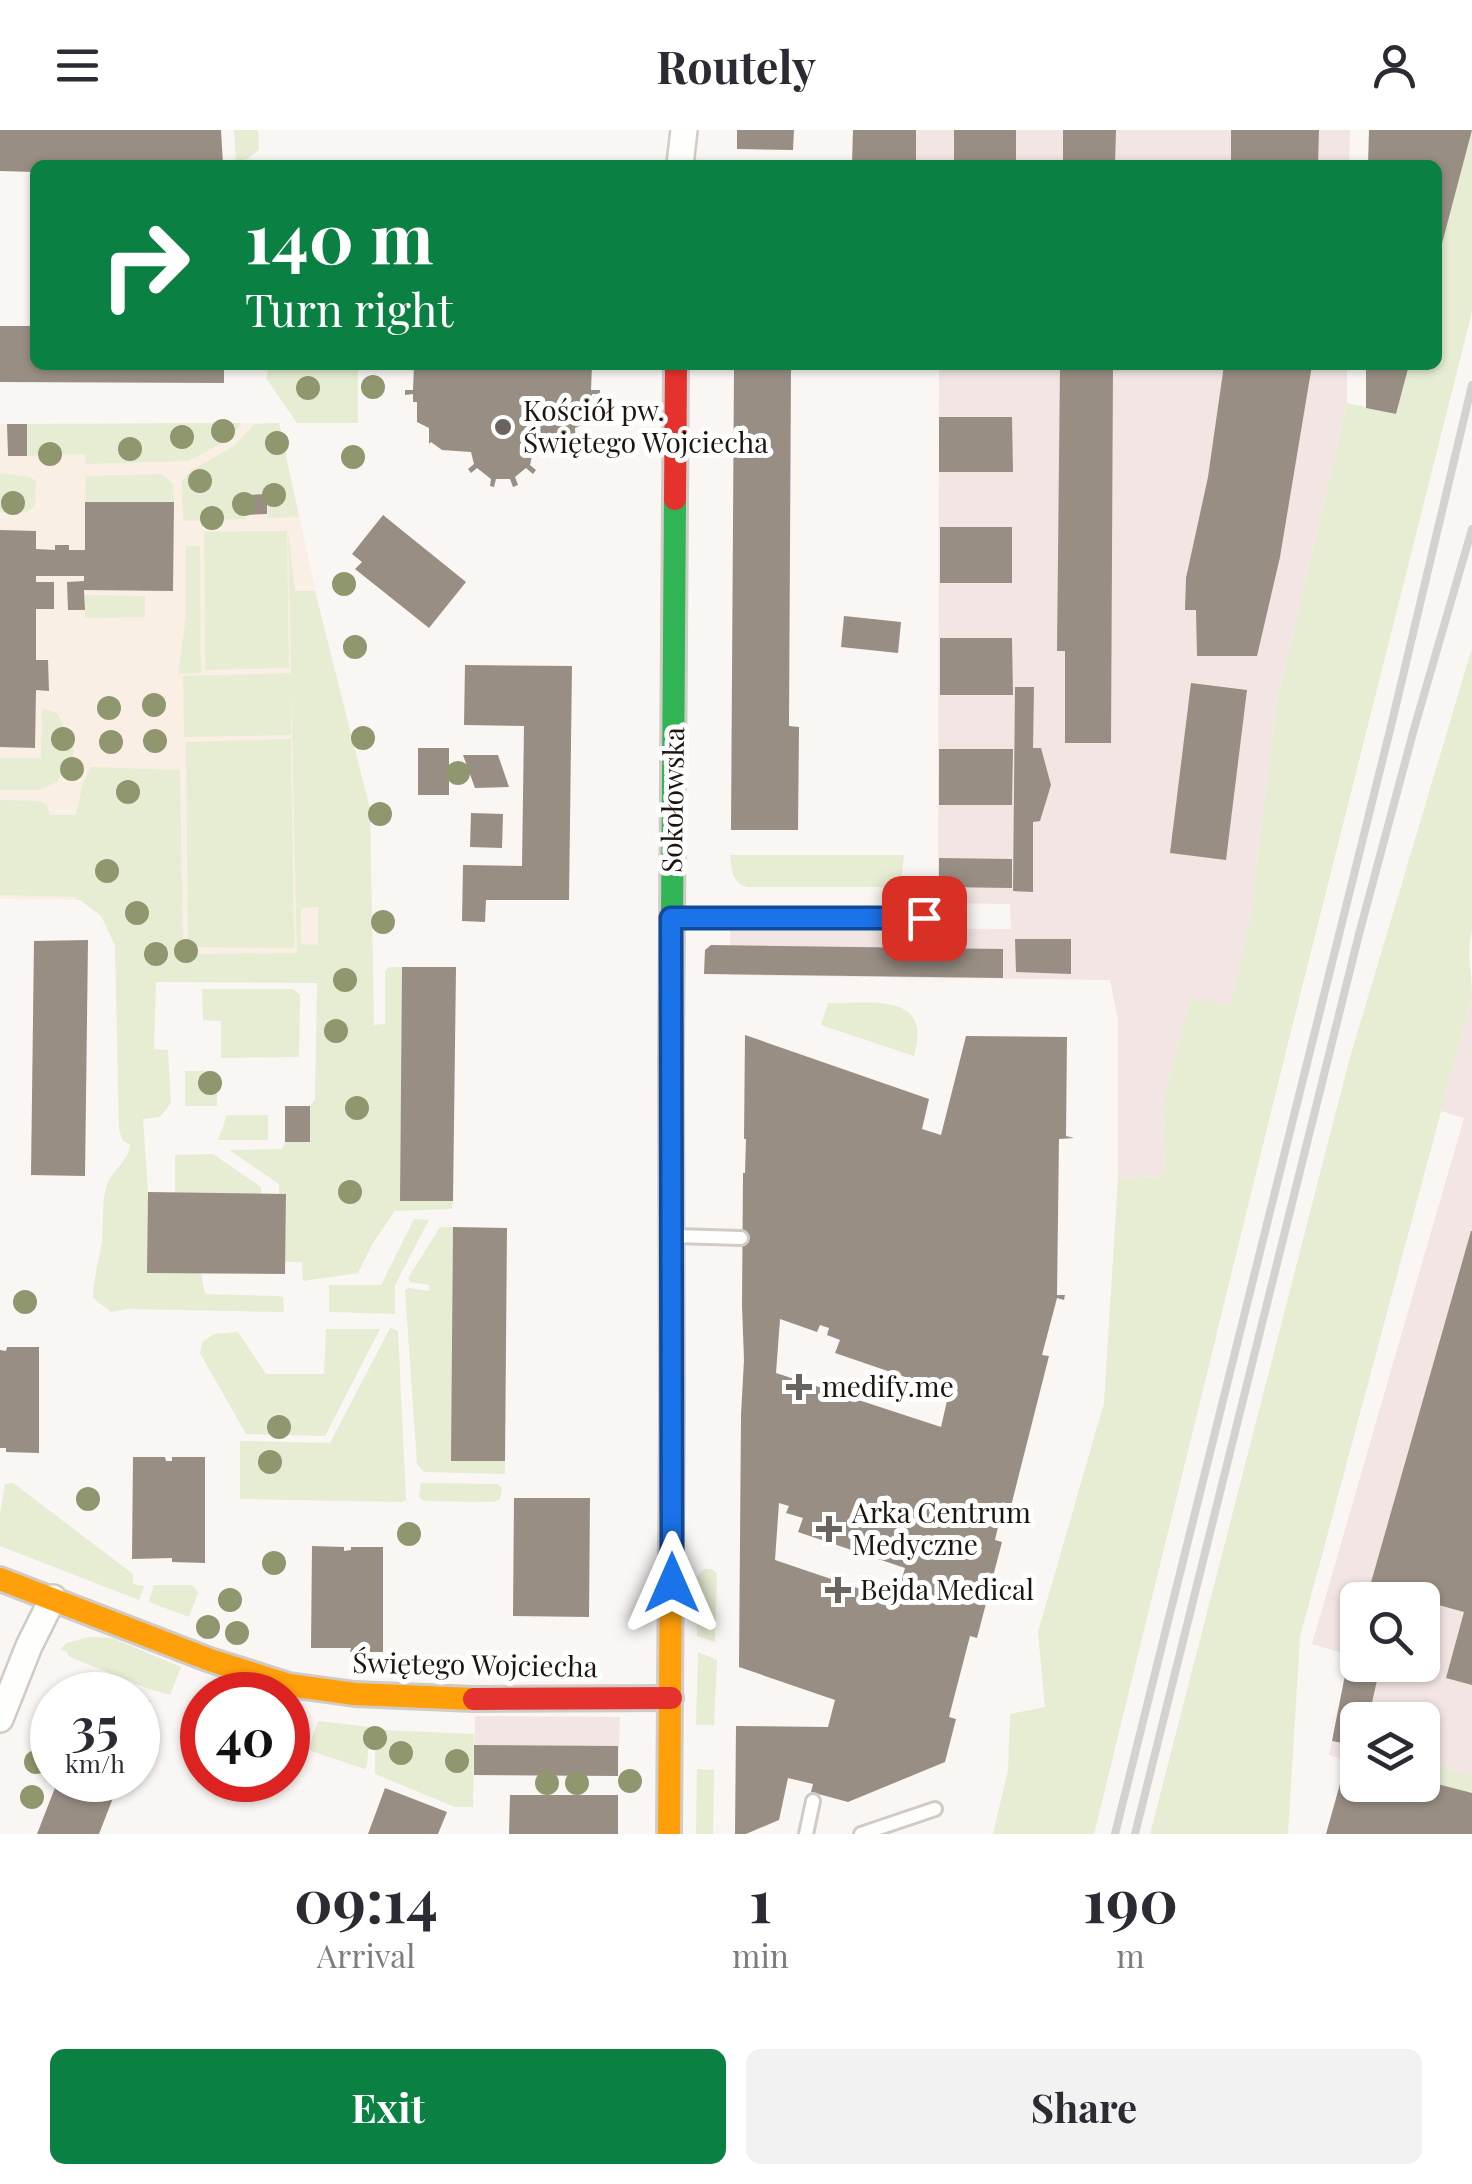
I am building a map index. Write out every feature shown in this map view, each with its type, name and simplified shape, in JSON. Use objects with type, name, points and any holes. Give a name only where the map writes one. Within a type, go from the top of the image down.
[{"type":"street","points":[[681,160],[684,131]]},
{"type":"street","name":"Sokołowska","points":[[669,1834],[676,370]]},
{"type":"street","name":"Świętego Wojciecha","points":[[0,1579],[210,1660],[289,1685],[355,1694],[458,1699],[671,1698]]},
{"type":"street","points":[[0,1719],[53,1598]]},
{"type":"lane","points":[[671,918],[924,918]]},
{"type":"lane","points":[[672,1236],[741,1238]]},
{"type":"lane","points":[[806,1834],[813,1801]]},
{"type":"lane","points":[[862,1834],[935,1809]]},
{"type":"shaded area","points":[[853,130],[1350,130],[1349,160],[852,160]]},
{"type":"shaded area","points":[[939,370],[1347,370],[1347,403],[1276,706],[1250,918],[1230,1007],[1191,998],[1163,1102],[1165,1176],[1118,1178],[1118,1020],[1110,980],[730,975],[730,927],[1011,929],[1010,904],[938,903]]},
{"type":"shaded area","points":[[279,423],[326,639],[329,953],[131,955],[130,900],[0,899],[0,424]]},
{"type":"shaded area","points":[[1472,996],[1472,1775],[1440,1767],[1440,1702],[1340,1702],[1344,1682],[1440,1682],[1440,1582],[1340,1582],[1340,1652],[1312,1644],[1464,1118],[1441,1111]]},
{"type":"shaded area","points":[[1340,1703],[1340,1758],[1329,1755]]},
{"type":"shaded area","points":[[475,1716],[620,1717],[618,1776],[474,1775]]},
{"type":"green space","points":[[234,130],[258,130],[259,150],[247,159],[236,160]]},
{"type":"green space","points":[[1472,130],[1472,312],[1094,1834],[993,1834],[1008,1770],[1010,1714],[1045,1707],[1038,1632],[1104,1403],[1118,1178],[1165,1176],[1163,1102],[1191,997],[1230,1006],[1250,918],[1276,706],[1347,403],[1396,414],[1408,370],[1442,370],[1442,244]]},
{"type":"green space","points":[[268,370],[358,370],[358,423],[297,423],[266,378]]},
{"type":"green space","points":[[242,423],[226,441],[188,461],[86,464],[85,454],[27,456],[27,424]]},
{"type":"green space","points":[[279,423],[299,517],[268,518],[267,493],[245,494],[245,519],[183,521],[182,482],[190,471],[234,446],[254,424]]},
{"type":"green space","points":[[0,473],[36,481],[35,506],[27,512],[0,512]]},
{"type":"green space","points":[[162,474],[173,484],[174,502],[85,502],[86,476]]},
{"type":"green space","points":[[288,530],[295,591],[315,591],[370,809],[374,1025],[385,1024],[385,971],[402,967],[400,1200],[453,1201],[452,1209],[395,1211],[358,1273],[303,1281],[302,1262],[285,1262],[286,1194],[279,1194],[279,1184],[229,1150],[282,1149],[285,1142],[310,1141],[310,1106],[315,1100],[317,983],[156,982],[154,1049],[168,1050],[171,1103],[160,1117],[143,1119],[148,1192],[147,1272],[201,1273],[205,1294],[283,1297],[284,1312],[111,1312],[93,1298],[105,1192],[130,1144],[123,1141],[119,1130],[115,945],[101,916],[76,897],[0,895],[0,800],[40,801],[47,805],[50,815],[76,815],[91,767],[180,770],[183,954],[297,953],[291,688],[291,735],[184,737],[183,676],[291,673]],"holes":[[[318,907],[318,945],[301,944],[301,908]]]},
{"type":"green space","points":[[287,531],[289,668],[205,670],[204,532]]},
{"type":"green space","points":[[186,546],[200,546],[201,673],[178,674],[186,616]]},
{"type":"green space","points":[[85,595],[145,596],[145,617],[85,618]]},
{"type":"green space","points":[[1472,648],[1472,996],[1300,1637],[1288,1834],[1150,1834],[1349,1061]]},
{"type":"green space","points":[[42,709],[57,713],[74,745],[73,756],[57,782],[39,790],[0,790],[0,758],[41,758]]},
{"type":"green space","points":[[291,739],[294,948],[188,947],[186,742]]},
{"type":"green space","points":[[730,855],[904,855],[902,875],[890,887],[747,887],[735,878]]},
{"type":"green space","points":[[202,989],[293,989],[300,995],[299,1057],[221,1058],[221,1021],[203,1020]]},
{"type":"green space","points":[[828,1003],[879,1003],[906,1011],[915,1020],[918,1035],[914,1056],[821,1025]]},
{"type":"green space","points":[[185,1071],[217,1071],[217,1106],[185,1106]]},
{"type":"green space","points":[[227,1115],[268,1115],[268,1140],[218,1140]]},
{"type":"green space","points":[[213,1154],[261,1187],[261,1194],[175,1193],[175,1155]]},
{"type":"green space","points":[[414,1219],[429,1220],[395,1285],[395,1314],[329,1312],[329,1285],[381,1285]]},
{"type":"green space","points":[[440,1227],[453,1227],[452,1461],[505,1461],[505,1474],[424,1472],[417,1464],[405,1290],[429,1291],[429,1285],[410,1282],[408,1278]]},
{"type":"green space","points":[[390,1328],[398,1331],[406,1500],[240,1499],[240,1441],[330,1443]]},
{"type":"green space","points":[[326,1329],[380,1329],[325,1436],[246,1434],[200,1353],[202,1342],[214,1334],[238,1332],[266,1374],[324,1374]]},
{"type":"green space","points":[[13,1483],[133,1574],[133,1584],[144,1586],[139,1600],[0,1546],[5,1484]]},
{"type":"green space","points":[[421,1483],[498,1484],[502,1488],[500,1499],[494,1502],[424,1501],[419,1497]]},
{"type":"green space","points":[[705,1569],[717,1573],[715,1642],[697,1636],[697,1576]]},
{"type":"green space","points":[[154,1585],[192,1585],[198,1592],[189,1617],[149,1602]]},
{"type":"green space","points":[[89,1637],[112,1638],[181,1667],[170,1695],[160,1692],[160,1672],[107,1672],[68,1656],[60,1649]]},
{"type":"green space","points":[[698,1652],[717,1660],[714,1725],[696,1725]]},
{"type":"green space","points":[[318,1721],[370,1727],[365,1769],[311,1751]]},
{"type":"green space","points":[[380,1730],[474,1734],[473,1807],[455,1807],[375,1774],[375,1738]]},
{"type":"green space","points":[[1440,1767],[1472,1775],[1472,1795],[1440,1786]]},
{"type":"green space","points":[[697,1769],[714,1770],[713,1834],[696,1834]]},
{"type":"building","points":[[0,130],[221,130],[223,160],[30,160],[30,172],[0,171]]},
{"type":"building","points":[[737,130],[794,130],[793,150],[737,149]]},
{"type":"building","points":[[853,130],[916,130],[916,160],[852,160]]},
{"type":"building","points":[[954,130],[1016,130],[1016,160],[954,160]]},
{"type":"building","points":[[1063,130],[1116,130],[1115,160],[1063,160]]},
{"type":"building","points":[[1231,130],[1319,130],[1318,160],[1231,160]]},
{"type":"building","points":[[1369,130],[1472,130],[1442,244],[1442,160],[1368,160]]},
{"type":"building","points":[[0,326],[30,326],[30,370],[224,370],[224,383],[0,382]]},
{"type":"building","name":"Kościół pw. Świętego Wojciecha","points":[[414,370],[592,370],[591,390],[600,390],[600,394],[592,394],[591,402],[587,402],[586,423],[575,428],[576,445],[563,449],[563,455],[559,455],[560,450],[533,452],[533,474],[526,468],[515,477],[518,485],[513,487],[510,479],[496,479],[494,487],[490,486],[491,479],[477,468],[471,473],[468,469],[474,464],[471,452],[442,450],[429,444],[429,428],[417,422],[417,402],[413,402],[413,394],[405,395],[405,390],[413,390]]},
{"type":"building","points":[[734,370],[791,370],[789,726],[799,727],[798,830],[731,830]]},
{"type":"building","points":[[1060,370],[1113,370],[1111,743],[1065,743],[1065,651],[1057,651]]},
{"type":"building","points":[[1223,370],[1311,370],[1280,557],[1257,656],[1197,656],[1196,610],[1185,610],[1186,578],[1208,477]]},
{"type":"building","points":[[1366,370],[1408,370],[1396,414],[1366,408]]},
{"type":"building","points":[[939,417],[1012,417],[1013,472],[939,472]]},
{"type":"building","points":[[7,424],[27,424],[27,456],[8,456]]},
{"type":"building","points":[[267,494],[267,514],[246,515],[245,495]]},
{"type":"building","points":[[85,502],[174,502],[173,591],[84,590],[85,610],[68,610],[67,582],[84,581],[84,576],[36,576],[36,582],[54,582],[54,609],[36,609],[36,660],[48,660],[49,691],[36,690],[35,748],[0,747],[0,530],[36,531],[36,549],[55,550],[55,545],[69,545],[69,550],[85,550]]},
{"type":"building","points":[[383,515],[466,582],[429,628],[355,569],[362,562],[352,554]]},
{"type":"building","points":[[940,527],[1012,527],[1012,583],[940,583]]},
{"type":"building","points":[[844,616],[901,622],[898,653],[841,647]]},
{"type":"building","points":[[940,638],[1012,638],[1013,695],[940,695]]},
{"type":"building","points":[[465,665],[572,666],[569,900],[486,900],[485,922],[462,921],[463,865],[522,866],[524,726],[464,725]]},
{"type":"building","points":[[1191,683],[1247,690],[1226,860],[1170,853]]},
{"type":"building","points":[[1015,687],[1034,687],[1033,748],[1041,748],[1051,785],[1040,821],[1033,822],[1033,892],[1013,891]]},
{"type":"building","points":[[418,748],[449,748],[449,795],[418,795]]},
{"type":"building","points":[[939,749],[1013,749],[1012,805],[939,805]]},
{"type":"building","points":[[463,755],[498,755],[509,787],[475,788]]},
{"type":"building","points":[[471,813],[503,814],[502,848],[470,847]]},
{"type":"building","points":[[939,858],[1012,859],[1012,888],[939,887]]},
{"type":"building","points":[[1015,939],[1071,939],[1071,974],[1016,972]]},
{"type":"building","points":[[88,940],[85,1176],[31,1175],[34,941]]},
{"type":"building","points":[[711,945],[1003,949],[1003,978],[704,974],[705,950]]},
{"type":"building","points":[[402,967],[456,967],[453,1201],[400,1201]]},
{"type":"building","points":[[745,1035],[929,1099],[922,1129],[941,1135],[966,1036],[1067,1037],[1066,1136],[1074,1138],[1059,1139],[1057,1295],[1065,1295],[1064,1300],[1057,1298],[1042,1355],[1049,1356],[1009,1514],[1002,1513],[998,1527],[995,1540],[1002,1542],[977,1638],[970,1636],[949,1717],[956,1719],[945,1762],[848,1802],[811,1792],[813,1784],[788,1778],[779,1820],[746,1834],[735,1834],[736,1726],[828,1727],[835,1700],[739,1667]],"holes":[[[780,1319],[817,1332],[820,1325],[829,1328],[827,1335],[840,1340],[835,1353],[949,1392],[941,1427],[776,1373]],[[779,1503],[789,1506],[786,1513],[803,1518],[798,1532],[905,1568],[896,1601],[775,1560]]]},
{"type":"building","points":[[285,1106],[310,1106],[310,1142],[285,1142]]},
{"type":"building","points":[[148,1192],[286,1194],[285,1274],[147,1273]]},
{"type":"building","points":[[453,1227],[507,1228],[505,1461],[451,1461]]},
{"type":"building","points":[[1472,1231],[1472,1685],[1446,1678],[1464,1612],[1440,1605],[1440,1582],[1371,1582]]},
{"type":"building","points":[[7,1347],[39,1347],[39,1453],[6,1452],[6,1448],[0,1448],[0,1350],[6,1351]]},
{"type":"building","points":[[133,1457],[165,1457],[172,1461],[172,1457],[205,1457],[205,1563],[172,1562],[172,1558],[132,1559]]},
{"type":"building","points":[[514,1498],[590,1498],[589,1617],[513,1616]]},
{"type":"building","points":[[312,1546],[344,1547],[344,1551],[351,1547],[383,1547],[383,1652],[311,1648]]},
{"type":"building","points":[[1344,1682],[1377,1682],[1372,1702],[1340,1702],[1340,1743],[1332,1741]]},
{"type":"building","points":[[474,1745],[618,1746],[618,1776],[474,1775]]},
{"type":"building","points":[[1340,1784],[1340,1802],[1440,1802],[1440,1785],[1472,1793],[1472,1834],[1326,1834]]},
{"type":"building","points":[[385,1788],[447,1812],[438,1834],[368,1834]]},
{"type":"building","points":[[510,1795],[618,1795],[618,1834],[509,1834]]},
{"type":"building","points":[[49,1802],[111,1802],[99,1834],[37,1834]]},
{"type":"railway","points":[[1115,1834],[1472,385]]},
{"type":"railway","points":[[1135,1834],[1359,934],[1472,529]]},
{"type":"traffic: fast","points":[[671,1064],[675,499]]},
{"type":"traffic: slow","points":[[669,1834],[672,1415]]},
{"type":"traffic: slow","points":[[0,1579],[210,1660],[289,1685],[355,1694],[474,1699]]},
{"type":"traffic: jam","points":[[675,499],[676,370]]},
{"type":"traffic: jam","points":[[671,1064],[672,1415]]},
{"type":"traffic: jam","points":[[474,1699],[671,1698]]},
{"type":"place","name":"Kościół pw. Świętego Wojciecha","points":[[503,427]]},
{"type":"place","name":"medify.me","points":[[799,1387]]},
{"type":"place","name":"Arka Centrum Medyczne","points":[[829,1529]]},
{"type":"place","name":"Bejda Medical","points":[[838,1590]]},
{"type":"route","points":[[672,1583],[671,918],[924,918]]}]
